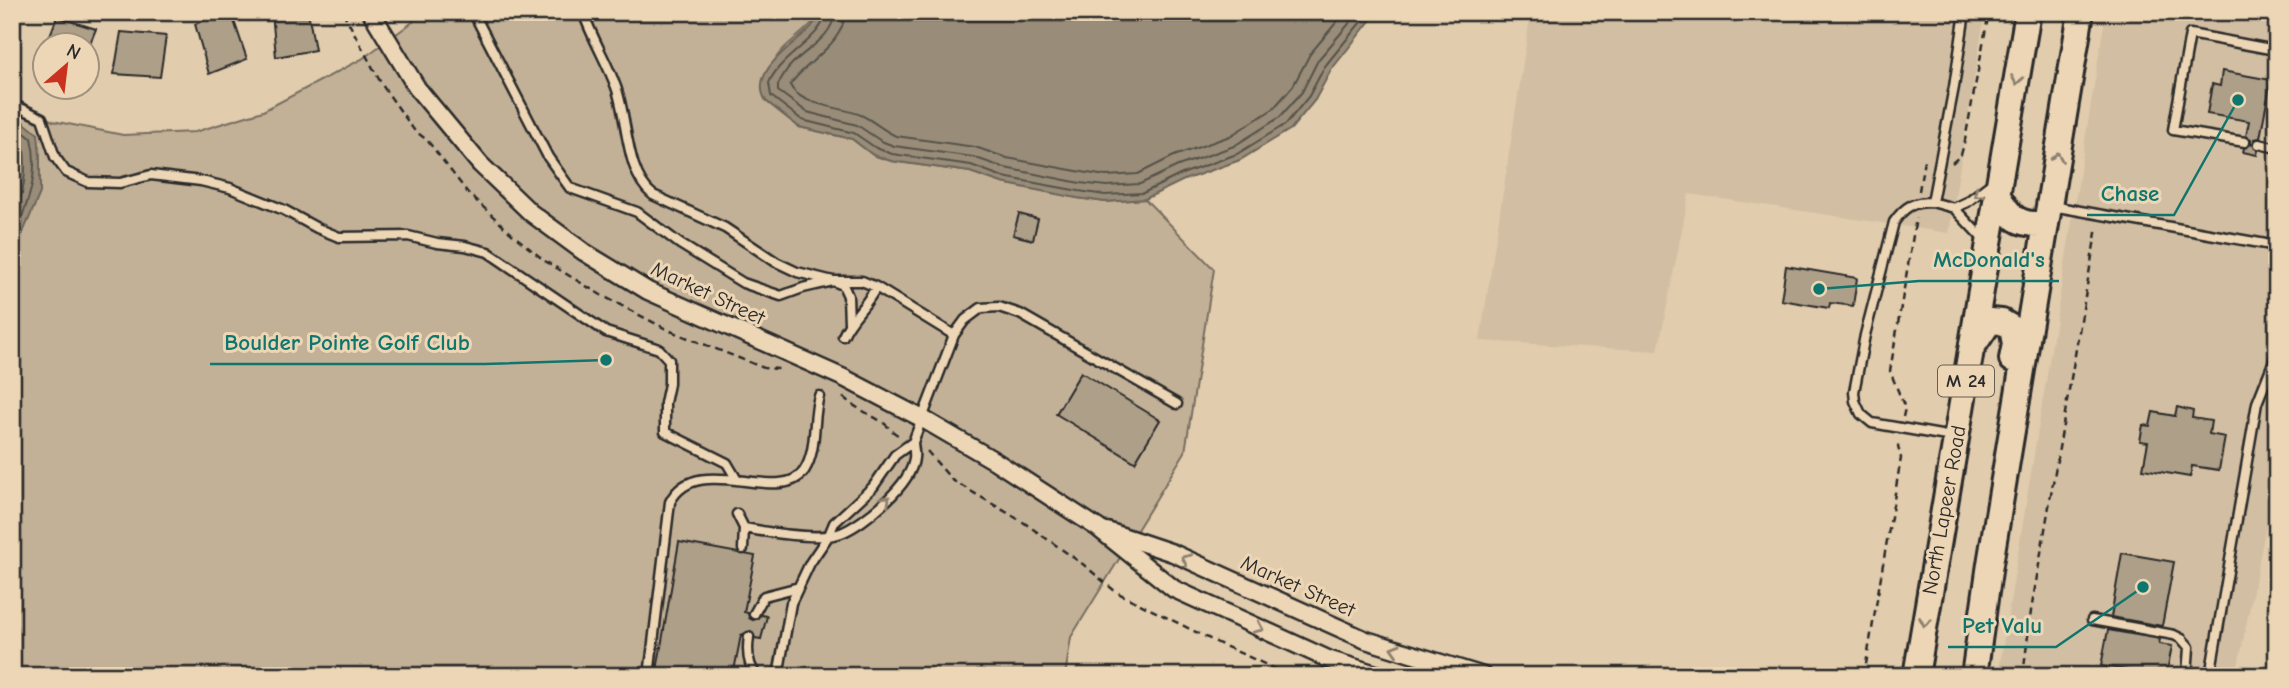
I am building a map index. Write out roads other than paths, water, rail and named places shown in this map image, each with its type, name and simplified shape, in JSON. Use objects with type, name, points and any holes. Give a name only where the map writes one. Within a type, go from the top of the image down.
[{"type":"main road","name":"North Lapeer Road","points":[[1916,676],[2028,12]]},
{"type":"main road","name":"M 24","points":[[1974,676],[2081,12]]},
{"type":"main road","points":[[1999,185],[2007,213],[2018,221],[2033,225],[2048,215]]},
{"type":"main road","points":[[1971,349],[1990,321],[2002,322],[2012,328],[2015,344],[1984,528],[1990,564]]},
{"type":"street","name":"Market Street","points":[[370,12],[416,88],[503,187],[555,232],[613,271],[648,290],[844,377],[923,419],[995,461],[1098,528],[1174,589],[1330,660],[1382,676]]},
{"type":"street","name":"Market Street","points":[[1098,528],[1173,553],[1366,640],[1483,676]]},
{"type":"lane","points":[[473,12],[548,157],[570,188],[637,212],[680,244],[743,283],[781,296],[833,281],[862,281],[954,335]]},
{"type":"lane","points":[[583,12],[616,86],[635,169],[645,189],[725,228],[776,262],[797,272],[843,285],[846,289],[849,323]]},
{"type":"lane","points":[[1932,202],[1965,12]]},
{"type":"lane","points":[[2245,142],[2173,131],[2190,34],[2270,49],[2277,45]]},
{"type":"lane","points":[[12,104],[42,118],[55,157],[66,172],[88,182],[120,183],[151,175],[201,181],[230,188],[339,237],[401,235],[488,252],[606,332],[659,349],[669,360],[670,384],[665,403],[664,432],[727,463],[737,480]]},
{"type":"lane","points":[[2259,144],[2277,148]]},
{"type":"lane","points":[[1954,208],[1999,185]]},
{"type":"lane","points":[[1956,438],[1872,423],[1858,409],[1854,392],[1865,335],[1894,222],[1902,209],[1915,202],[1932,202],[1954,208],[1989,246]]},
{"type":"lane","points":[[2048,215],[2100,215],[2277,246]]},
{"type":"lane","points":[[844,336],[849,323],[872,297],[876,287]]},
{"type":"lane","points":[[744,528],[829,535],[840,533],[885,504],[899,488],[914,460],[913,442],[954,335],[965,320],[981,308],[999,307],[1020,314],[1177,404]]},
{"type":"lane","points":[[2210,676],[2257,403],[2277,353]]},
{"type":"lane","points":[[649,676],[670,502],[679,487],[692,481],[737,480],[786,484],[802,473],[812,447],[819,396]]},
{"type":"lane","points":[[778,676],[791,603],[810,564],[834,523],[873,487],[895,455],[913,442]]},
{"type":"lane","points":[[737,514],[744,528],[743,549]]},
{"type":"lane","points":[[754,614],[764,596],[799,587]]},
{"type":"lane","points":[[2092,620],[2174,635],[2182,639],[2189,647],[2187,676]]},
{"type":"lane","points":[[749,637],[747,650],[752,671],[757,676]]},
{"type":"water","points":[[821,12],[1377,12],[1331,70],[1315,100],[1291,129],[1240,160],[1184,180],[1145,199],[1105,202],[1002,183],[970,172],[891,161],[873,155],[852,139],[799,127],[766,101],[762,90],[763,79],[776,59],[812,26]]},
{"type":"water","points":[[12,113],[38,134],[40,193],[12,258]]},
{"type":"place","name":"Chase","points":[[2238,100]]},
{"type":"place","name":"McDonald's","points":[[1819,289]]},
{"type":"place","name":"Boulder Pointe Golf Club","points":[[606,360]]},
{"type":"place","name":"Pet Valu","points":[[2143,587]]}]
